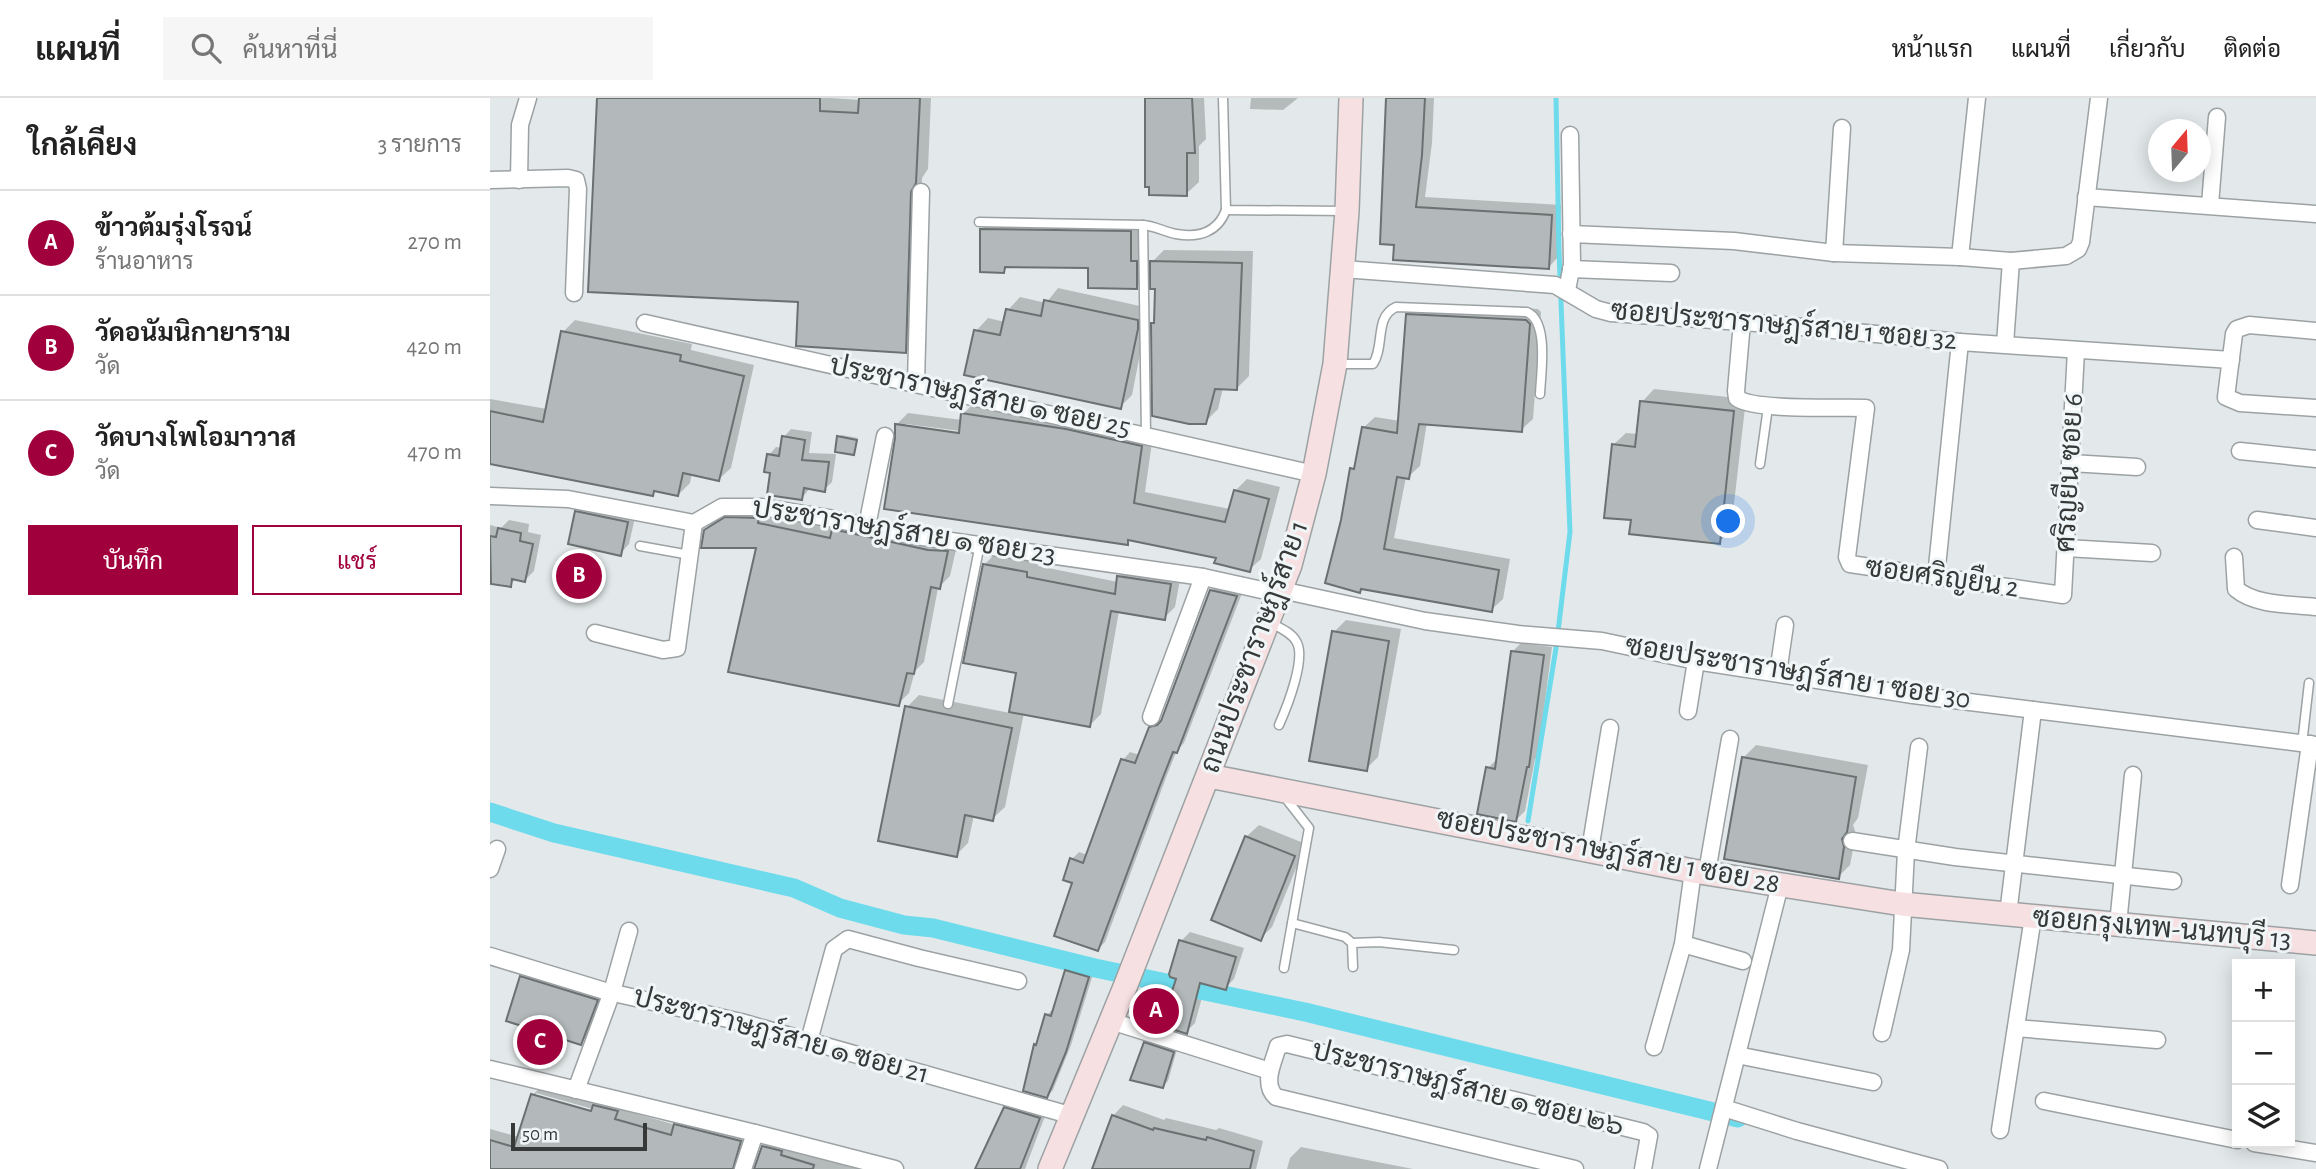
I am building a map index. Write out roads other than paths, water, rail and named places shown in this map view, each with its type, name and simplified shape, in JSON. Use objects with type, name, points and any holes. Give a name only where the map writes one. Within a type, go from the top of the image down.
[{"type":"main road","name":"ถนนประชาราษฎร์สาย 1","points":[[1049,1169],[1125,987],[1269,622],[1314,474],[1335,364],[1347,211],[1351,98]]},
{"type":"main road","name":"ซอยประชาราษฎร์สาย 1 ซอย 28","points":[[1209,776],[1780,885],[1902,904],[2008,914]]},
{"type":"main road","name":"ซอยกรุงเทพ-นนทบุรี 13","points":[[2008,914],[2316,943]]},
{"type":"street","points":[[519,180],[520,125],[528,98]]},
{"type":"street","points":[[1960,257],[1977,98]]},
{"type":"street","points":[[1571,234],[1734,242],[1834,253],[2011,261],[2066,256],[2078,249],[2081,242],[2099,98]]},
{"type":"street","points":[[2210,205],[2217,117]]},
{"type":"street","points":[[1834,253],[1842,128]]},
{"type":"street","points":[[1562,288],[1571,269],[1570,135]]},
{"type":"street","points":[[490,180],[576,180],[575,293]]},
{"type":"street","points":[[916,383],[921,192]]},
{"type":"street","points":[[2086,197],[2316,214]]},
{"type":"street","points":[[2005,344],[2011,261]]},
{"type":"street","name":"ซอยประชาราษฎร์สาย 1 ซอย 32","points":[[1343,269],[1562,288],[1596,309],[1611,313],[1960,342],[2231,360]]},
{"type":"street","points":[[1571,269],[1671,273]]},
{"type":"street","name":"ซอยศริญยืน 2","points":[[1742,322],[1737,398],[1741,402],[1769,407],[1866,408],[1847,557],[1850,564],[2063,595]]},
{"type":"street","name":"ประชาราษฎร์สาย ๑ ซอย 25","points":[[645,323],[1314,474]]},
{"type":"street","points":[[2316,331],[2243,325],[2234,334],[2226,397],[2240,402],[2316,408]]},
{"type":"street","points":[[1937,567],[1960,342]]},
{"type":"street","name":"ศริญยืน ซอย 6","points":[[2063,595],[2077,350]]},
{"type":"street","points":[[867,526],[885,436]]},
{"type":"street","points":[[2239,451],[2316,459]]},
{"type":"street","points":[[2071,463],[2137,467]]},
{"type":"street","points":[[490,496],[568,499],[694,523],[677,648],[663,650],[596,633]]},
{"type":"street","name":"ประชาราษฎร์สาย ๑ ซอย 23","points":[[694,523],[722,507],[762,507],[909,535],[1203,577],[1280,592]]},
{"type":"street","points":[[2257,520],[2316,528]]},
{"type":"street","points":[[2066,548],[2152,553]]},
{"type":"street","points":[[2234,556],[2236,589],[2242,594],[2263,601],[2316,607]]},
{"type":"street","points":[[1150,718],[1203,577]]},
{"type":"street","name":"ซอยประชาราษฎร์สาย 1 ซอย 30","points":[[1280,592],[1425,621],[1518,634],[1602,640],[1696,661],[1913,695],[2309,744]]},
{"type":"street","points":[[1778,673],[1785,625]]},
{"type":"street","points":[[1688,711],[1696,661]]},
{"type":"street","points":[[2008,914],[2033,710]]},
{"type":"street","points":[[1590,850],[1611,728]]},
{"type":"street","points":[[1654,1047],[1683,944],[1730,739]]},
{"type":"street","points":[[2290,885],[2309,744]]},
{"type":"street","points":[[1882,1033],[1901,950],[1906,851],[1919,747]]},
{"type":"street","points":[[2118,924],[2133,775]]},
{"type":"street","points":[[1852,841],[1906,851],[2174,881]]},
{"type":"street","points":[[490,869],[497,849]]},
{"type":"street","points":[[1708,1169],[1780,885]]},
{"type":"street","points":[[2000,1130],[2033,917]]},
{"type":"street","points":[[576,1090],[612,992],[629,931]]},
{"type":"street","points":[[809,1041],[834,949],[848,939],[1018,981]]},
{"type":"street","points":[[1683,944],[1743,961]]},
{"type":"street","name":"ประชาราษฎร์สาย ๑ ซอย 21","points":[[490,956],[612,992],[741,1022],[1073,1116]]},
{"type":"street","name":"ประชาราษฎร์สาย ๑ ซอย ๒๖","points":[[1111,1021],[1270,1071]]},
{"type":"street","points":[[2016,1028],[2157,1040]]},
{"type":"street","name":"ประชาราษฎร์สาย ๑ ซอย ๒๖","points":[[1575,1169],[1276,1097],[1268,1085],[1278,1046],[1287,1044],[1643,1132],[1649,1136],[1643,1169]]},
{"type":"street","points":[[1737,1055],[1873,1082]]},
{"type":"street","points":[[490,1069],[894,1169]]},
{"type":"street","points":[[2044,1101],[2232,1139]]},
{"type":"street","points":[[1722,1115],[1797,1131],[1939,1169]]},
{"type":"street","points":[[743,1169],[755,1133]]},
{"type":"street","points":[[2285,1148],[2316,1153]]},
{"type":"lane","points":[[979,222],[1143,225],[1157,226],[1175,234],[1208,233],[1222,222],[1226,210],[1223,98]]},
{"type":"lane","points":[[1226,210],[1347,211]]},
{"type":"lane","points":[[1143,225],[1146,434]]},
{"type":"lane","points":[[1335,364],[1373,364],[1377,357],[1383,319],[1387,311],[1395,307],[1527,312],[1535,315],[1539,322],[1542,343],[1541,394]]},
{"type":"lane","points":[[1760,464],[1769,407]]},
{"type":"lane","points":[[948,704],[980,544]]},
{"type":"lane","points":[[640,545],[690,555]]},
{"type":"lane","points":[[1269,622],[1291,635],[1297,642],[1300,654],[1279,725]]},
{"type":"lane","points":[[2309,682],[2309,744]]},
{"type":"lane","points":[[1279,789],[1309,828],[1284,968]]},
{"type":"lane","points":[[1292,923],[1345,937],[1352,943],[1379,942],[1454,950]]},
{"type":"lane","points":[[1352,943],[1353,967]]},
{"type":"waterway","points":[[1528,821],[1556,648],[1570,532],[1556,98]]},
{"type":"waterway","points":[[490,812],[554,833],[794,888],[840,908],[904,925],[933,928],[1095,968],[1305,1012],[1738,1118]]},
{"type":"place","name":"วัดอนัมนิกายาราม","points":[[579,576]]},
{"type":"place","name":"ข้าวต้มรุ่งโรจน์","points":[[1156,1011]]},
{"type":"place","name":"วัดบางโพโอมาวาส","points":[[540,1042]]}]
